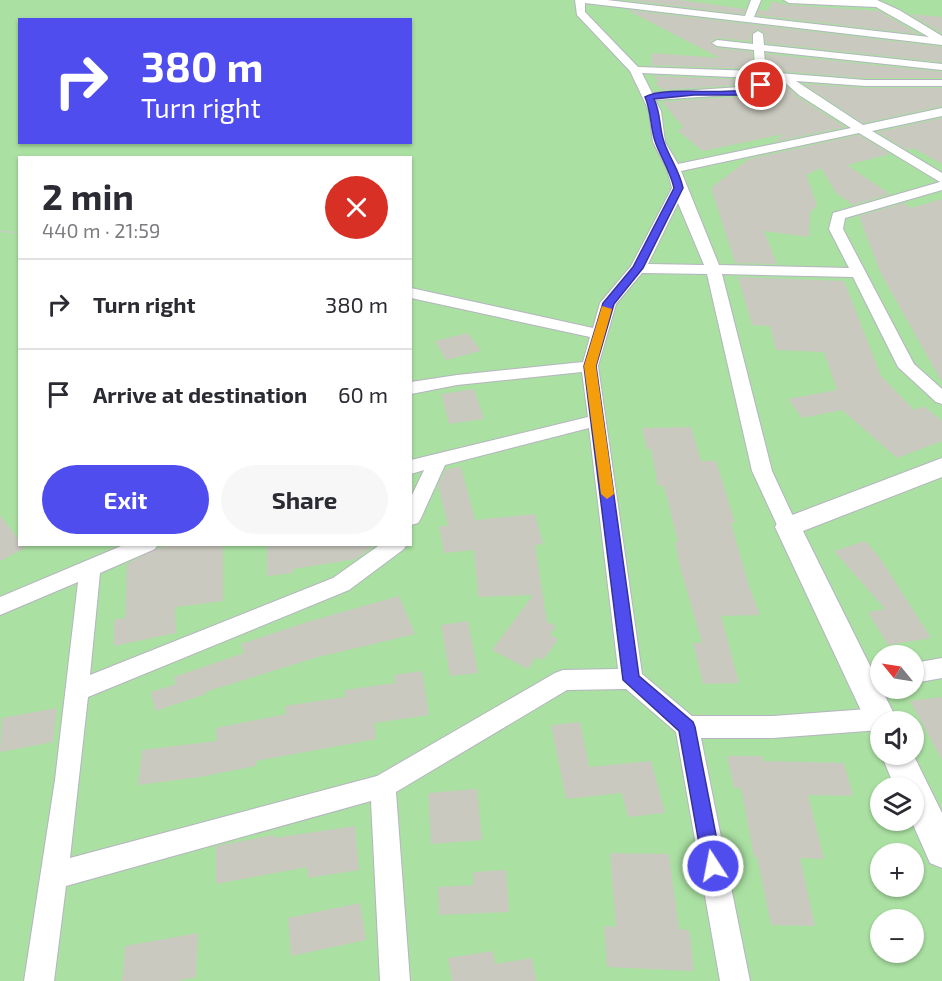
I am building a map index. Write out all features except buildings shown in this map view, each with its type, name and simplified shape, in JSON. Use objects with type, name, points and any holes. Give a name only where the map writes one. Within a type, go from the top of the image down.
[{"type":"street","points":[[870,675],[788,527],[762,471],[714,271],[659,142],[656,111],[635,70],[580,13],[581,0],[753,22],[942,41]]},
{"type":"street","points":[[649,97],[750,92],[761,87],[758,47],[753,22],[756,0]]},
{"type":"street","points":[[789,0],[872,2],[912,21],[942,41]]},
{"type":"street","points":[[717,43],[942,67]]},
{"type":"street","points":[[635,70],[671,69],[786,78],[942,82]]},
{"type":"street","points":[[786,78],[803,93],[942,179]]},
{"type":"street","points":[[676,178],[942,112]]},
{"type":"street","points":[[631,680],[590,366],[597,334],[608,303],[638,268],[676,178]]},
{"type":"street","points":[[942,186],[838,216],[836,228],[907,367],[942,398]]},
{"type":"street","points":[[638,268],[861,273]]},
{"type":"street","points":[[412,293],[597,334]]},
{"type":"street","points":[[412,388],[590,366]]},
{"type":"street","points":[[412,467],[598,420]]},
{"type":"street","points":[[412,516],[437,462]]},
{"type":"street","points":[[788,527],[942,466]]},
{"type":"street","points":[[0,606],[143,546]]},
{"type":"street","points":[[78,690],[341,584],[394,546]]},
{"type":"street","points":[[39,981],[78,690],[90,568]]},
{"type":"street","points":[[924,671],[942,668]]},
{"type":"street","points":[[54,876],[383,786],[564,680],[631,680],[687,727],[735,981]]},
{"type":"street","points":[[687,727],[773,727],[870,721]]},
{"type":"street","points":[[383,786],[395,981]]},
{"type":"street","points":[[924,813],[942,851]]},
{"type":"path","points":[[0,231],[18,233]]},
{"type":"green space","points":[[0,0],[942,0],[942,981],[0,981]]},
{"type":"slow traffic","points":[[606,309],[597,334],[590,366],[607,494]]},
{"type":"route","points":[[713,866],[687,727],[631,680],[590,366],[597,334],[608,303],[638,268],[679,188],[674,169],[659,142],[656,111],[649,97],[750,92],[758,90],[761,85]]}]
